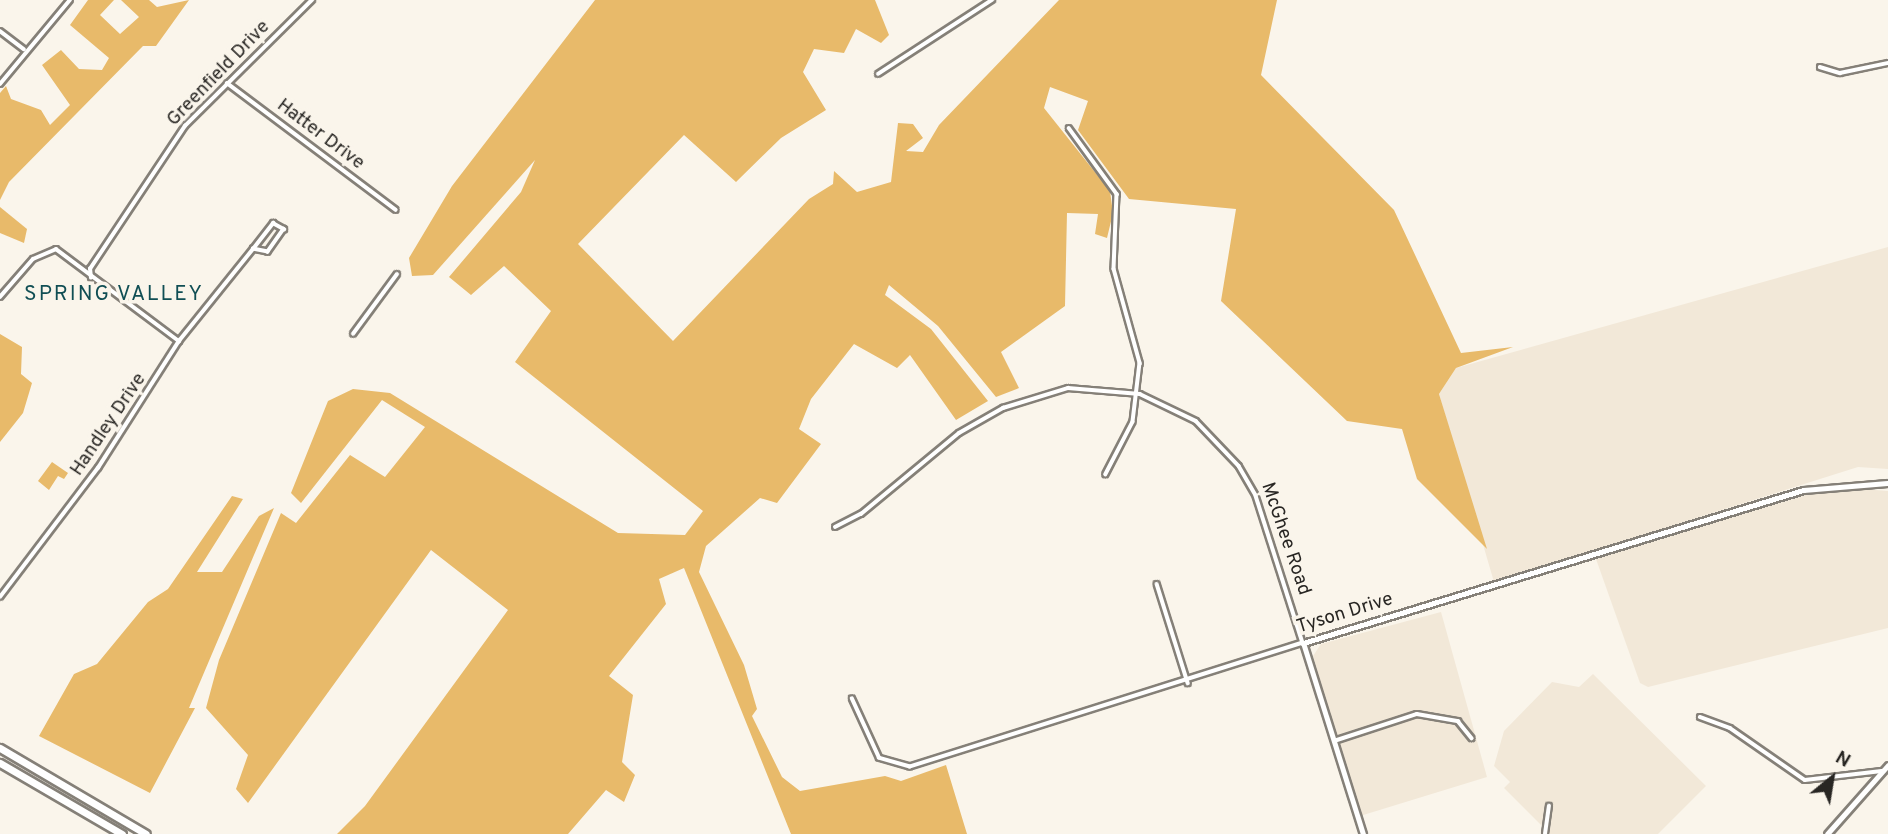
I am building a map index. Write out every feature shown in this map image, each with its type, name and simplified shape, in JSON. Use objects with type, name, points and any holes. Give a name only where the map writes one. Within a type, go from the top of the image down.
[{"type":"highway","points":[[0,748],[146,834]]},
{"type":"highway","points":[[0,763],[121,834]]},
{"type":"street","points":[[0,84],[24,49],[70,0]]},
{"type":"street","name":"Greenfield Drive","points":[[91,278],[90,269],[171,144],[227,83],[312,0]]},
{"type":"street","points":[[878,75],[992,0]]},
{"type":"street","points":[[0,32],[24,49]]},
{"type":"street","points":[[1820,67],[1840,73],[1888,63]]},
{"type":"street","name":"Hatter Drive","points":[[227,83],[396,210]]},
{"type":"street","points":[[1069,128],[1118,200],[1112,253],[1140,354],[1140,394],[1126,442],[1106,474]]},
{"type":"street","points":[[282,225],[268,252],[253,249],[263,230],[282,225]]},
{"type":"street","points":[[0,297],[33,259],[53,249],[179,341]]},
{"type":"street","name":"Handley Drive","points":[[0,597],[110,450],[179,341],[227,276],[238,274],[253,249]]},
{"type":"street","points":[[353,334],[397,274]]},
{"type":"street","name":"McGhee Road","points":[[835,527],[861,514],[959,433],[1003,408],[1068,388],[1140,394],[1196,421],[1239,466],[1256,496],[1363,834]]},
{"type":"street","name":"Tyson Drive","points":[[852,699],[875,754],[903,768],[1188,683],[1303,643],[1803,490],[1888,483]]},
{"type":"street","points":[[1157,584],[1188,683]]},
{"type":"street","points":[[1334,741],[1417,714],[1458,721],[1472,738]]},
{"type":"street","points":[[1700,717],[1730,728],[1805,780],[1882,771]]},
{"type":"street","points":[[1827,834],[1888,765]]},
{"type":"street","points":[[1545,834],[1549,806]]},
{"type":"shaded area","points":[[88,0],[114,0],[100,15],[120,34],[139,17],[121,0],[149,0],[157,7],[189,0],[156,46],[143,46],[9,182],[0,200],[0,93],[6,86],[11,99],[41,110],[50,125],[70,105],[42,65],[61,50],[79,69],[102,70],[109,58],[70,25]]},
{"type":"shaded area","points":[[595,0],[875,0],[889,35],[881,43],[856,29],[844,53],[814,49],[803,72],[826,110],[781,138],[736,182],[684,135],[578,244],[673,341],[809,199],[833,184],[834,171],[857,192],[891,182],[898,123],[913,124],[923,138],[906,151],[923,152],[939,125],[1059,0],[1277,0],[1261,75],[1394,210],[1461,353],[1513,347],[1456,368],[1439,394],[1487,549],[1417,479],[1402,429],[1347,421],[1221,301],[1236,209],[1129,199],[1078,130],[1088,101],[1050,87],[1044,108],[1110,191],[1113,213],[1107,238],[1095,234],[1098,214],[1067,213],[1065,306],[1001,352],[1019,388],[996,397],[938,326],[889,285],[885,295],[931,329],[988,401],[956,420],[910,355],[897,368],[854,344],[811,399],[799,429],[821,444],[777,503],[760,498],[706,546],[699,572],[744,665],[757,709],[752,716],[782,777],[800,791],[885,776],[901,781],[946,765],[967,834],[791,834],[684,568],[659,579],[666,604],[609,676],[633,695],[622,762],[635,775],[624,802],[606,790],[568,834],[337,834],[365,806],[508,610],[431,550],[248,803],[236,789],[248,755],[206,708],[219,660],[281,513],[296,523],[350,455],[385,477],[425,427],[382,400],[301,503],[291,493],[328,401],[353,389],[390,393],[618,533],[685,535],[703,511],[515,362],[551,311],[504,266],[471,295],[449,277],[521,192],[535,160],[433,275],[412,276],[409,258],[452,186]]},
{"type":"shaded area","points":[[0,207],[27,229],[24,243],[0,233]]},
{"type":"shaded area","points":[[1888,247],[1888,469],[1858,467],[1494,582],[1439,394],[1456,368]]},
{"type":"shaded area","points":[[0,334],[22,347],[21,374],[32,383],[23,413],[0,442]]},
{"type":"shaded area","points":[[52,462],[68,473],[64,479],[58,476],[49,490],[38,481]]},
{"type":"shaded area","points":[[1849,488],[1888,491],[1888,628],[1648,687],[1640,683],[1596,559],[1809,494]]},
{"type":"shaded area","points":[[232,496],[243,499],[197,572],[222,572],[259,516],[274,508],[189,708],[195,708],[150,793],[39,736],[74,674],[97,664],[148,602],[168,589]]},
{"type":"shaded area","points":[[1441,612],[1487,777],[1360,816],[1313,656],[1321,644]]},
{"type":"shaded area","points":[[1593,674],[1706,786],[1658,834],[1550,834],[1504,788],[1510,782],[1494,766],[1504,731],[1552,682],[1579,687]]},
{"type":"district","name":"SPRING VALLEY","points":[[114,295]]}]
